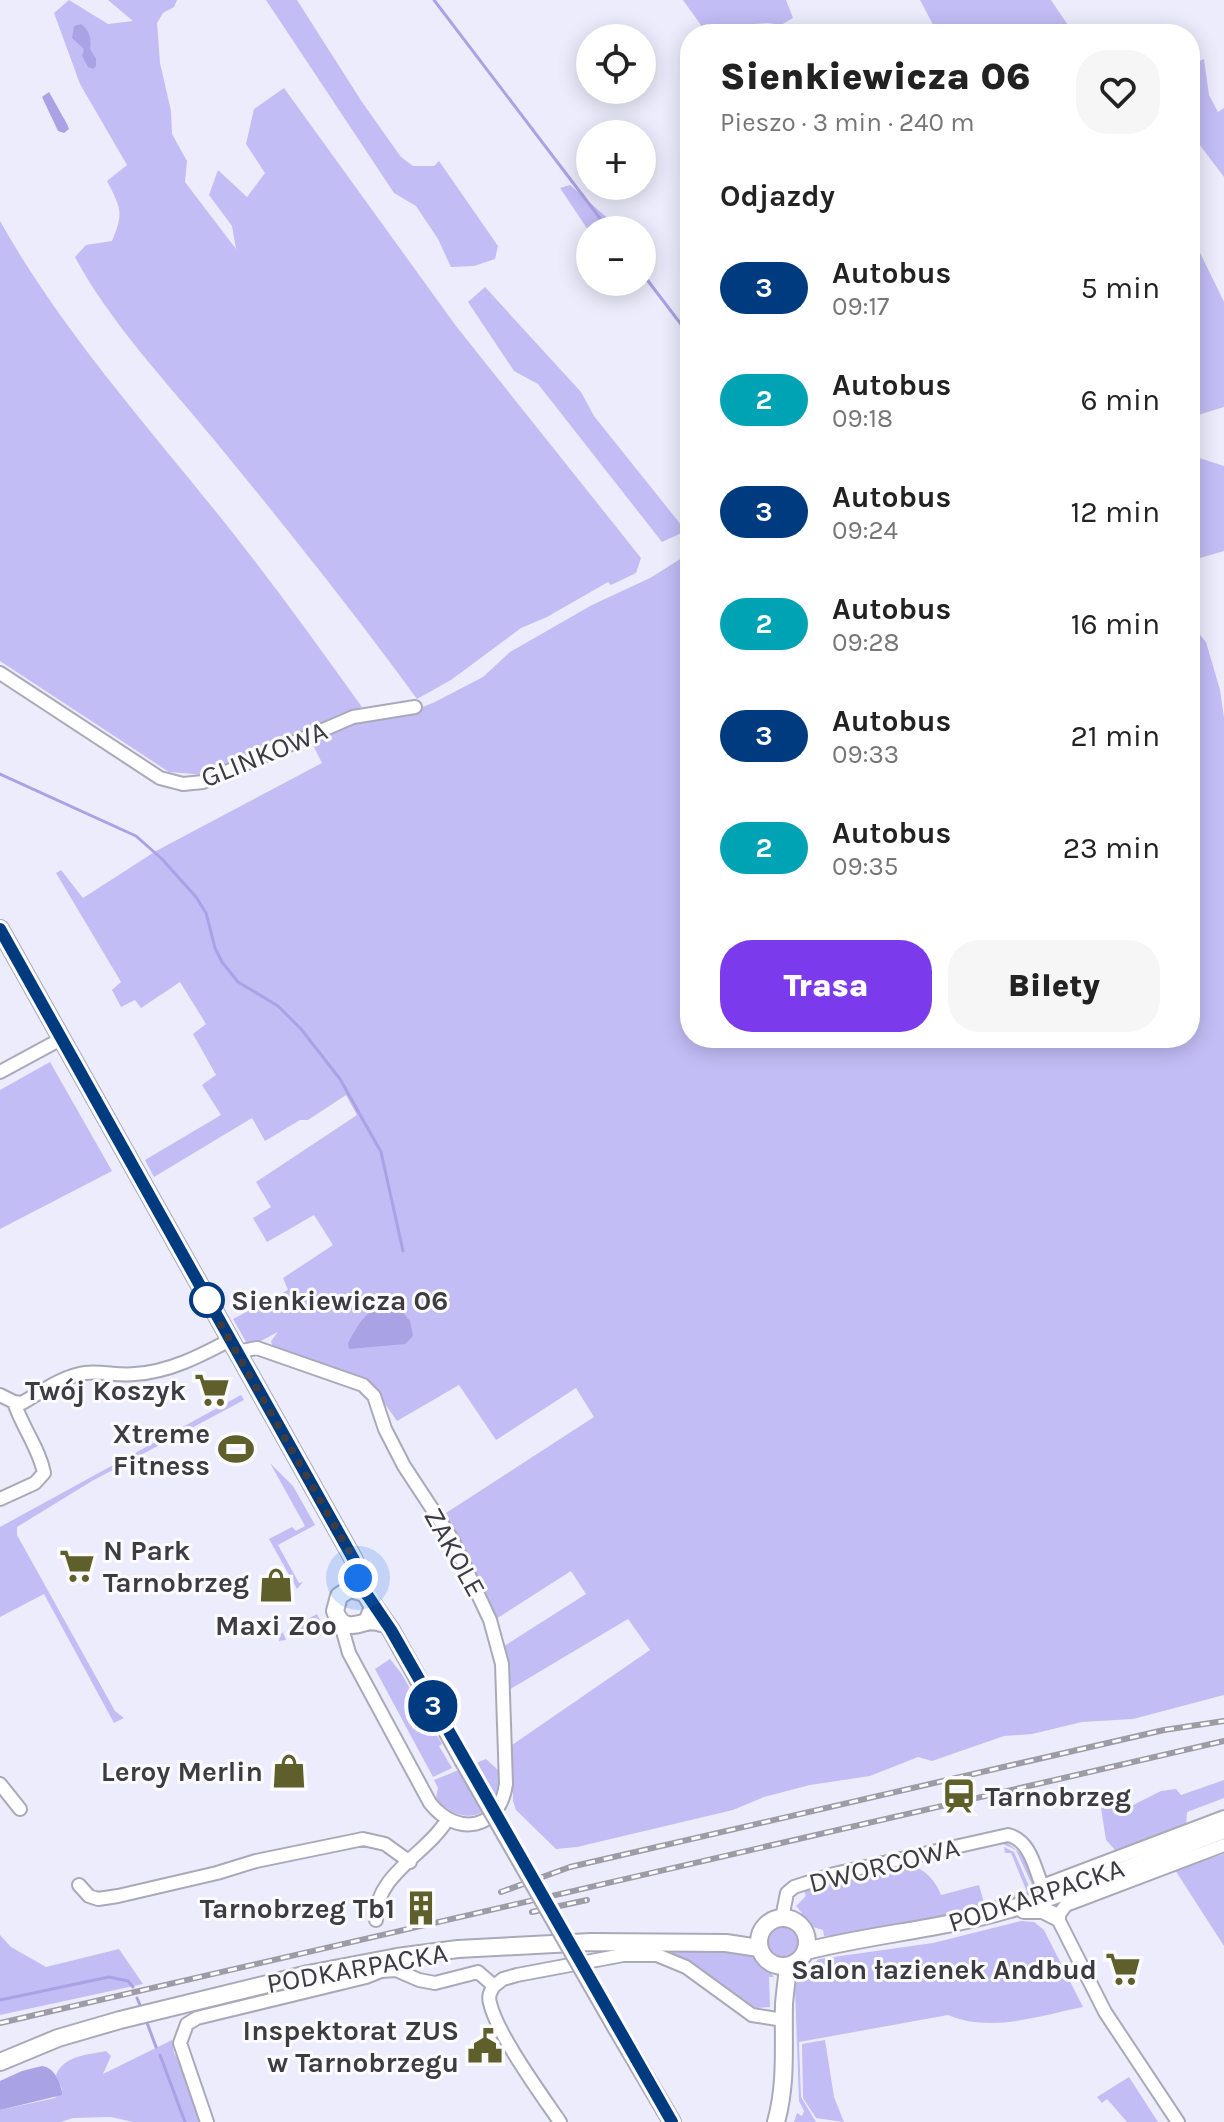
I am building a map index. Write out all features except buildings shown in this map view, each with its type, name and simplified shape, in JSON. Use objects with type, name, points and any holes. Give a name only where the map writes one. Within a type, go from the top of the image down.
[{"type":"main road","points":[[0,929],[354,1560],[371,1615],[354,1623]]},
{"type":"main road","points":[[345,1546],[347,1583],[335,1607],[354,1623],[386,1624]]},
{"type":"main road","points":[[342,1593],[350,1589],[367,1597],[386,1624],[672,2122]]},
{"type":"main road","name":"PODKARPACKA","points":[[806,1943],[935,1927],[1010,1910],[1224,1830]]},
{"type":"main road","points":[[1010,1910],[1039,1909],[1057,1917]]},
{"type":"main road","points":[[782,1918],[794,1921],[806,1943],[798,1961],[783,1966],[763,1957],[760,1940],[770,1922],[782,1918]]},
{"type":"main road","name":"PODKARPACKA","points":[[0,2062],[58,2038],[120,2020],[308,1974],[397,1957],[534,1944],[760,1940]]},
{"type":"main road","points":[[776,2122],[782,2101],[785,2053],[784,2000],[780,1990],[783,1966]]},
{"type":"main road","points":[[784,2122],[789,2108],[785,2053]]},
{"type":"street","name":"GLINKOWA","points":[[0,673],[160,778],[183,784],[203,782],[353,717],[415,707]]},
{"type":"street","points":[[0,1072],[61,1039]]},
{"type":"street","points":[[0,1395],[22,1403],[66,1379],[84,1373],[133,1375],[152,1372],[233,1346]]},
{"type":"street","name":"ZAKOLE","points":[[233,1346],[257,1348],[370,1390],[393,1447],[452,1539],[483,1600],[502,1664],[505,1792],[497,1810],[480,1822],[468,1825],[447,1820]]},
{"type":"street","points":[[0,1499],[35,1483],[44,1473],[41,1458],[21,1423],[14,1402]]},
{"type":"street","points":[[354,1623],[345,1641],[349,1653],[426,1795],[447,1820],[439,1835],[381,1894],[376,1920]]},
{"type":"street","points":[[0,1784],[20,1809]]},
{"type":"street","name":"DWORCOWA","points":[[782,1918],[787,1893],[834,1874],[1008,1835],[1024,1844],[1042,1886],[1224,1817]]},
{"type":"street","points":[[79,1885],[89,1896],[108,1898],[256,1861],[363,1839],[385,1844],[410,1862]]},
{"type":"street","points":[[1178,2122],[1105,2012],[1057,1917],[1066,1905],[1224,1845]]},
{"type":"street","points":[[560,2122],[506,2036],[490,2004],[489,1993],[503,1979],[607,1957],[657,1955],[686,1967],[752,2015],[784,2020]]},
{"type":"street","points":[[207,2122],[180,2043],[183,2030],[191,2020],[389,1970],[435,1983],[478,1972],[494,1986]]},
{"type":"shaded area","points":[[69,0],[108,24],[133,21],[108,0],[177,0],[157,23],[172,134],[187,161],[185,182],[236,249],[232,226],[209,195],[218,170],[247,197],[265,173],[246,144],[254,109],[284,88],[456,326],[641,558],[636,573],[611,585],[608,582],[547,617],[521,628],[451,680],[417,699],[292,536],[122,328],[75,257],[86,245],[112,241],[119,211],[107,181],[127,165],[80,84],[54,13]]},
{"type":"shaded area","points":[[266,0],[297,0],[401,157],[413,166],[434,166],[439,161],[498,246],[495,259],[474,266],[451,267],[438,239],[416,206],[394,193]]},
{"type":"shaded area","points":[[683,0],[786,0],[793,18],[783,24],[700,24]]},
{"type":"shaded area","points":[[920,0],[1051,0],[1067,24],[933,24]]},
{"type":"shaded area","points":[[81,24],[88,32],[90,49],[96,59],[93,69],[88,67],[82,56],[84,49],[72,38],[74,26]]},
{"type":"shaded area","points":[[1204,59],[1209,95],[1218,112],[1224,108],[1224,177],[1200,145],[1200,61]]},
{"type":"shaded area","points":[[49,92],[69,129],[64,133],[58,131],[42,97]]},
{"type":"shaded area","points":[[570,185],[576,190],[576,200],[587,200],[605,216],[579,216],[560,188]]},
{"type":"shaded area","points":[[0,221],[76,337],[257,564],[362,707],[205,775],[169,772],[0,661]]},
{"type":"shaded area","points":[[1200,253],[1224,302],[1224,407],[1200,414]]},
{"type":"shaded area","points":[[485,287],[581,392],[594,416],[680,524],[680,534],[662,542],[538,384],[514,371],[468,302]]},
{"type":"shaded area","points":[[1200,458],[1224,466],[1224,551],[1200,558]]},
{"type":"shaded area","points":[[680,559],[680,1048],[1200,1048],[1200,635],[1206,642],[1220,690],[1224,718],[1224,1695],[1133,1719],[1082,1722],[1032,1734],[1004,1736],[932,1761],[918,1757],[870,1776],[810,1785],[764,1797],[733,1810],[577,1847],[556,1849],[516,1810],[513,1801],[512,1745],[650,1650],[628,1619],[507,1691],[504,1646],[586,1594],[571,1571],[496,1619],[477,1574],[443,1515],[594,1417],[576,1388],[496,1440],[459,1385],[397,1421],[373,1387],[273,1350],[271,1341],[278,1332],[249,1347],[233,1319],[288,1290],[283,1278],[333,1245],[314,1215],[267,1242],[253,1218],[271,1207],[256,1182],[357,1115],[346,1095],[308,1120],[300,1120],[265,1141],[252,1118],[154,1177],[145,1160],[221,1115],[202,1085],[216,1075],[193,1034],[206,1024],[180,982],[141,1008],[135,1000],[121,1007],[112,990],[121,982],[56,873],[61,870],[83,898],[156,851],[322,763],[311,741],[355,722],[400,715],[433,703],[483,677],[510,652],[592,605],[650,578]]},
{"type":"shaded area","points":[[50,1062],[112,1171],[0,1229],[0,1090]]},
{"type":"shaded area","points":[[395,1303],[410,1321],[413,1336],[405,1344],[349,1349],[348,1343],[371,1311]]},
{"type":"shaded area","points":[[241,1395],[244,1400],[92,1481],[17,1527],[17,1535],[115,1711],[124,1718],[114,1723],[44,1594],[0,1617],[0,1527]]},
{"type":"shaded area","points":[[270,1463],[293,1486],[315,1525],[278,1545],[299,1583],[303,1582],[297,1589],[269,1539],[292,1527],[296,1531],[305,1526]]},
{"type":"shaded area","points":[[317,1614],[321,1622],[316,1625],[321,1636],[315,1637],[310,1630],[292,1637],[287,1630]]},
{"type":"shaded area","points":[[390,1659],[442,1744],[439,1746],[452,1768],[433,1777],[375,1669]]},
{"type":"shaded area","points":[[486,1759],[498,1770],[498,1783],[495,1796],[483,1812],[467,1816],[459,1814],[450,1811],[436,1798],[438,1788],[434,1780]]},
{"type":"shaded area","points":[[1224,1780],[1224,1798],[1187,1812],[1186,1827],[1118,1853],[1106,1840],[1101,1808],[1116,1804],[1119,1809],[1127,1808],[1161,1791],[1176,1789],[1181,1795]]},
{"type":"shaded area","points":[[1005,1841],[1022,1854],[1040,1894],[998,1908],[824,1936],[823,1930],[813,1927],[796,1906],[806,1896],[804,1891],[910,1865],[929,1876],[941,1895],[979,1885],[984,1903],[1027,1892],[1011,1853],[1005,1853],[1004,1847],[1014,1852],[1029,1886],[1032,1885],[1016,1850],[1003,1844]]},
{"type":"shaded area","points":[[1224,1854],[1224,1946],[1175,1870]]},
{"type":"shaded area","points":[[1021,1921],[1034,1922],[1044,1930],[1083,2007],[998,2023],[981,2023],[948,2015],[799,2042],[801,2097],[816,2122],[794,2122],[797,2113],[802,2116],[804,2111],[799,2101],[795,1989],[798,1976],[819,1959],[933,1943]]},
{"type":"shaded area","points":[[783,1925],[796,1930],[801,1943],[796,1956],[783,1961],[770,1956],[765,1943],[770,1930]]},
{"type":"shaded area","points":[[0,1935],[11,1947],[46,1967],[119,1949],[143,1984],[0,2015]]},
{"type":"shaded area","points":[[705,1947],[754,1953],[774,1977],[769,1977],[770,2007],[756,2008],[690,1961],[656,1948]]},
{"type":"shaded area","points":[[172,2040],[174,2053],[191,2080],[201,2122],[133,2122],[111,2117],[73,2118],[61,2122],[0,2122],[0,2110],[55,2098],[62,2089],[56,2075],[71,2060],[106,2051],[111,2056],[103,2074]]},
{"type":"shaded area","points":[[825,2040],[834,2097],[844,2122],[816,2118],[803,2098],[802,2044]]},
{"type":"shaded area","points":[[42,2066],[56,2076],[62,2095],[0,2110],[0,2081]]},
{"type":"shaded area","points":[[1129,2077],[1158,2122],[1127,2122],[1107,2099],[1102,2103],[1097,2097]]},
{"type":"waterway","points":[[434,0],[598,216]]},
{"type":"waterway","points":[[656,291],[680,323]]},
{"type":"waterway","points":[[0,774],[136,836],[162,859],[196,897],[206,913],[222,962],[238,982],[278,1006],[301,1029],[340,1079],[381,1152],[403,1251]]},
{"type":"waterway","points":[[0,2000],[109,1977],[128,1981],[133,1987]]},
{"type":"waterway","points":[[137,1998],[140,2005]]},
{"type":"waterway","points":[[146,2020],[156,2047]]},
{"type":"waterway","points":[[160,2055],[185,2122]]},
{"type":"railway","points":[[501,1892],[570,1867],[1164,1730],[1224,1721]]},
{"type":"railway","points":[[0,2023],[1224,1741]]},
{"type":"railway","points":[[532,1912],[587,1900]]},
{"type":"bus line","name":"3","points":[[0,929],[354,1560],[362,1591],[391,1630],[672,2122]]},
{"type":"place","name":"Sienkiewicza 06","points":[[207,1300]]},
{"type":"place","name":"Twój Koszyk","points":[[212,1390]]},
{"type":"place","name":"Xtreme Fitness","points":[[236,1449]]},
{"type":"place","name":"N Park Tarnobrzeg","points":[[77,1566]]},
{"type":"place","name":"Maxi Zoo","points":[[276,1585]]},
{"type":"place","name":"Leroy Merlin","points":[[289,1771]]},
{"type":"place","name":"Tarnobrzeg","points":[[959,1796]]},
{"type":"place","name":"Tarnobrzeg Tb1","points":[[421,1908]]},
{"type":"place","name":"Salon łazienek Andbud","points":[[1123,1969]]},
{"type":"place","name":"Inspektorat ZUS w Tarnobrzegu","points":[[485,2046]]},
{"type":"route","points":[[207,1300],[354,1560],[358,1578]]}]
